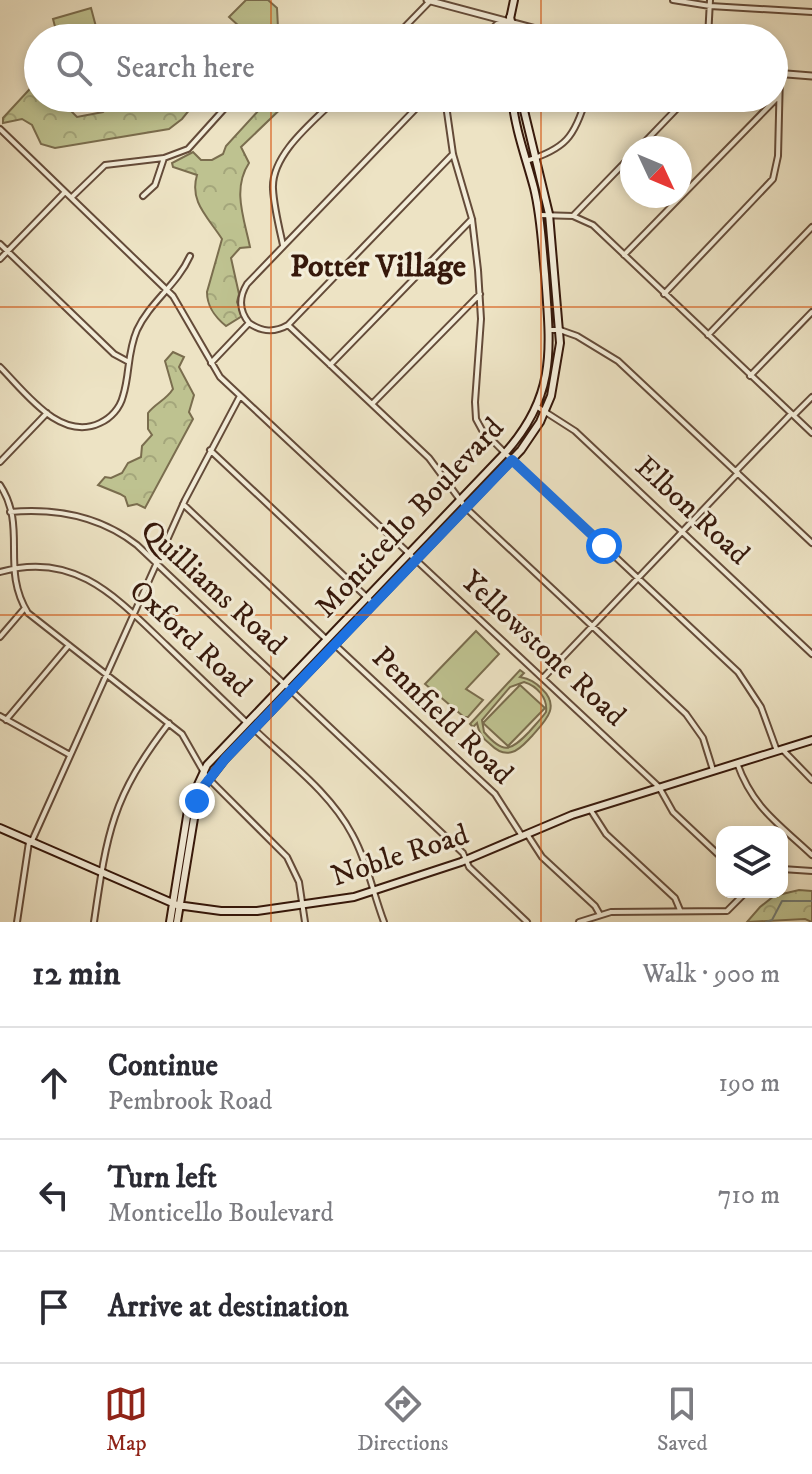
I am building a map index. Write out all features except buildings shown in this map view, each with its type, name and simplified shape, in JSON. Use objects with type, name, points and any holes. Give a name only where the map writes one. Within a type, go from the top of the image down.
[{"type":"main road","points":[[509,24],[514,0]]},
{"type":"main road","points":[[510,20],[511,24]]},
{"type":"main road","name":"Monticello Boulevard","points":[[508,457],[536,406],[548,369],[550,330],[539,215],[513,112]]},
{"type":"main road","name":"Monticello Boulevard","points":[[205,776],[416,560],[463,504],[532,435],[545,410],[556,379],[560,330],[549,214],[524,112]]},
{"type":"main road","name":"Monticello Boulevard","points":[[170,922],[181,875],[189,804],[205,776],[247,722],[409,553],[463,504]]},
{"type":"main road","name":"Noble Road","points":[[0,828],[176,904],[244,912],[340,900],[374,890],[466,860],[590,809],[812,740]]},
{"type":"main road","name":"Monticello Boulevard","points":[[176,904],[177,922]]},
{"type":"street","points":[[407,24],[429,0],[523,24]]},
{"type":"street","points":[[673,0],[812,12]]},
{"type":"street","points":[[709,24],[710,3]]},
{"type":"street","points":[[497,24],[510,20]]},
{"type":"street","points":[[788,75],[812,76]]},
{"type":"street","points":[[72,197],[105,165],[164,158],[181,152],[194,143],[222,112]]},
{"type":"street","points":[[283,245],[273,190],[275,169],[283,154],[324,112]]},
{"type":"street","points":[[412,112],[243,290],[241,307],[249,323],[269,330],[288,325],[453,154]]},
{"type":"street","points":[[447,112],[453,154],[472,219],[481,334],[475,402],[476,419],[482,430],[744,679],[761,707],[779,750],[812,780]]},
{"type":"street","points":[[526,161],[557,149],[569,139],[582,112]]},
{"type":"street","points":[[651,136],[674,112]]},
{"type":"street","points":[[624,255],[764,112]]},
{"type":"street","points":[[664,294],[773,179],[778,156],[779,112]]},
{"type":"street","name":"Yellowstone Road","points":[[0,129],[167,290],[178,303],[220,377],[659,787],[676,815],[716,852]]},
{"type":"street","points":[[143,196],[155,185],[164,158]]},
{"type":"street","points":[[573,216],[620,167]]},
{"type":"street","points":[[0,259],[65,192]]},
{"type":"street","points":[[539,215],[573,216],[593,225],[812,433]]},
{"type":"street","points":[[330,365],[472,219]]},
{"type":"street","points":[[708,335],[812,227]]},
{"type":"street","points":[[0,244],[113,353],[127,361]]},
{"type":"street","points":[[0,367],[47,413],[73,427],[88,427],[107,420],[123,399],[127,361],[142,320],[181,275],[190,256]]},
{"type":"street","points":[[372,404],[480,294]]},
{"type":"street","points":[[750,376],[812,312]]},
{"type":"street","points":[[211,363],[249,323]]},
{"type":"street","points":[[288,325],[433,461],[463,504],[689,717],[703,738],[713,770]]},
{"type":"street","points":[[550,330],[560,330],[590,342],[618,361],[812,543]]},
{"type":"street","points":[[17,922],[30,842],[183,504],[240,396]]},
{"type":"street","points":[[543,678],[812,397]]},
{"type":"street","name":"Elbon Road","points":[[536,406],[575,431],[812,654]]},
{"type":"street","points":[[0,462],[47,413]]},
{"type":"street","points":[[210,450],[374,604]]},
{"type":"street","points":[[0,485],[10,512],[7,534]]},
{"type":"street","name":"Pennfield Road","points":[[183,504],[490,789],[542,856],[599,913]]},
{"type":"street","name":"Quilliams Road","points":[[10,512],[51,511],[96,521],[127,537],[463,853],[469,867],[527,922]]},
{"type":"street","name":"Oxford Road","points":[[3,571],[31,566],[69,571],[100,585],[133,614],[340,814],[359,848],[384,922]]},
{"type":"street","points":[[12,594],[24,609],[186,739],[205,776],[287,857],[298,878],[305,922]]},
{"type":"street","points":[[0,637],[24,609]]},
{"type":"street","points":[[6,720],[69,645]]},
{"type":"street","points":[[0,716],[70,755]]},
{"type":"street","points":[[94,922],[110,826],[122,795],[142,759],[169,723]]},
{"type":"street","points":[[737,763],[753,798],[812,855]]},
{"type":"street","points":[[590,809],[606,834],[675,898],[680,910]]},
{"type":"street","points":[[788,869],[812,871]]},
{"type":"street","points":[[579,922],[599,913],[728,910],[740,898]]},
{"type":"green space","points":[[246,0],[268,0],[277,8],[278,24],[237,24],[229,17]]},
{"type":"green space","points":[[91,8],[95,24],[54,24],[53,19]]},
{"type":"green space","points":[[24,95],[24,112],[72,112],[77,117],[103,112],[188,112],[169,129],[55,148],[41,144],[32,125],[22,119],[3,123],[3,118]]},
{"type":"green space","points":[[257,112],[277,112],[241,147],[249,163],[240,193],[250,247],[240,248],[231,258],[242,316],[226,326],[212,311],[207,292],[222,239],[198,201],[197,175],[173,167],[172,163],[193,152],[201,160],[212,160],[223,154],[226,146]]},
{"type":"green space","points":[[173,352],[184,357],[179,367],[194,395],[189,412],[193,419],[145,508],[137,504],[128,506],[125,497],[98,485],[105,477],[122,473],[128,463],[141,457],[142,446],[152,435],[148,429],[148,413],[173,389],[165,361]]},
{"type":"green space","points":[[476,631],[499,654],[466,689],[483,700],[468,717],[464,717],[425,684]]},
{"type":"green space","points":[[520,670],[524,673],[520,677],[537,684],[550,702],[549,714],[542,725],[523,746],[512,752],[497,750],[483,737],[477,723],[473,727],[470,724]],"holes":[[[524,682],[543,697],[546,712],[517,744],[502,747],[484,732],[482,720],[510,687]]]},
{"type":"green space","points":[[520,685],[545,708],[508,746],[483,723]]},
{"type":"green space","points":[[812,891],[812,922],[805,919],[747,922],[771,898],[788,898],[788,893]]},
{"type":"waterway","points":[[766,922],[772,920],[782,901],[812,901]]},
{"type":"district","name":"Potter Village","points":[[378,267]]},
{"type":"route","points":[[197,801],[204,786],[225,759],[512,460],[604,546]]}]
